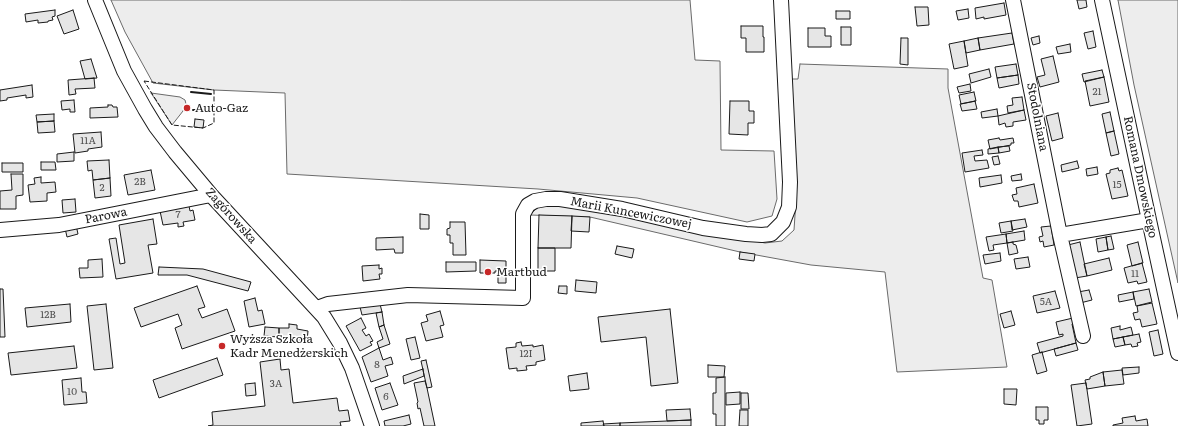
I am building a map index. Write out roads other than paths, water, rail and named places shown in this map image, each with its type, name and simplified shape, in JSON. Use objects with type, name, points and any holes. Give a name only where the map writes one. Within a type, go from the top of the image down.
[{"type":"street","name":"Zagórowska","points":[[95,0],[124,71],[145,109],[175,152],[211,195],[317,308],[333,330],[346,356],[372,426]]},
{"type":"street","name":"Marii Kuncewiczowej","points":[[317,308],[328,304],[408,295],[523,298],[523,214],[528,205],[536,201],[546,199],[622,209],[703,228],[746,234],[772,234],[783,222],[790,206],[781,0]]},
{"type":"street","name":"Stodolniana","points":[[1013,0],[1060,235],[1083,336]]},
{"type":"street","name":"Romana Dmowskiego","points":[[1102,0],[1148,220],[1178,353]]},
{"type":"street","name":"Parowa","points":[[0,230],[59,225],[211,195]]},
{"type":"street","points":[[1060,235],[1148,220]]},
{"type":"place","name":"Auto-Gaz","points":[[187,108]]},
{"type":"place","name":"Martbud","points":[[488,272]]},
{"type":"place","name":"Wyższa Szkoła Kadr Menedżerskich","points":[[222,346]]}]
